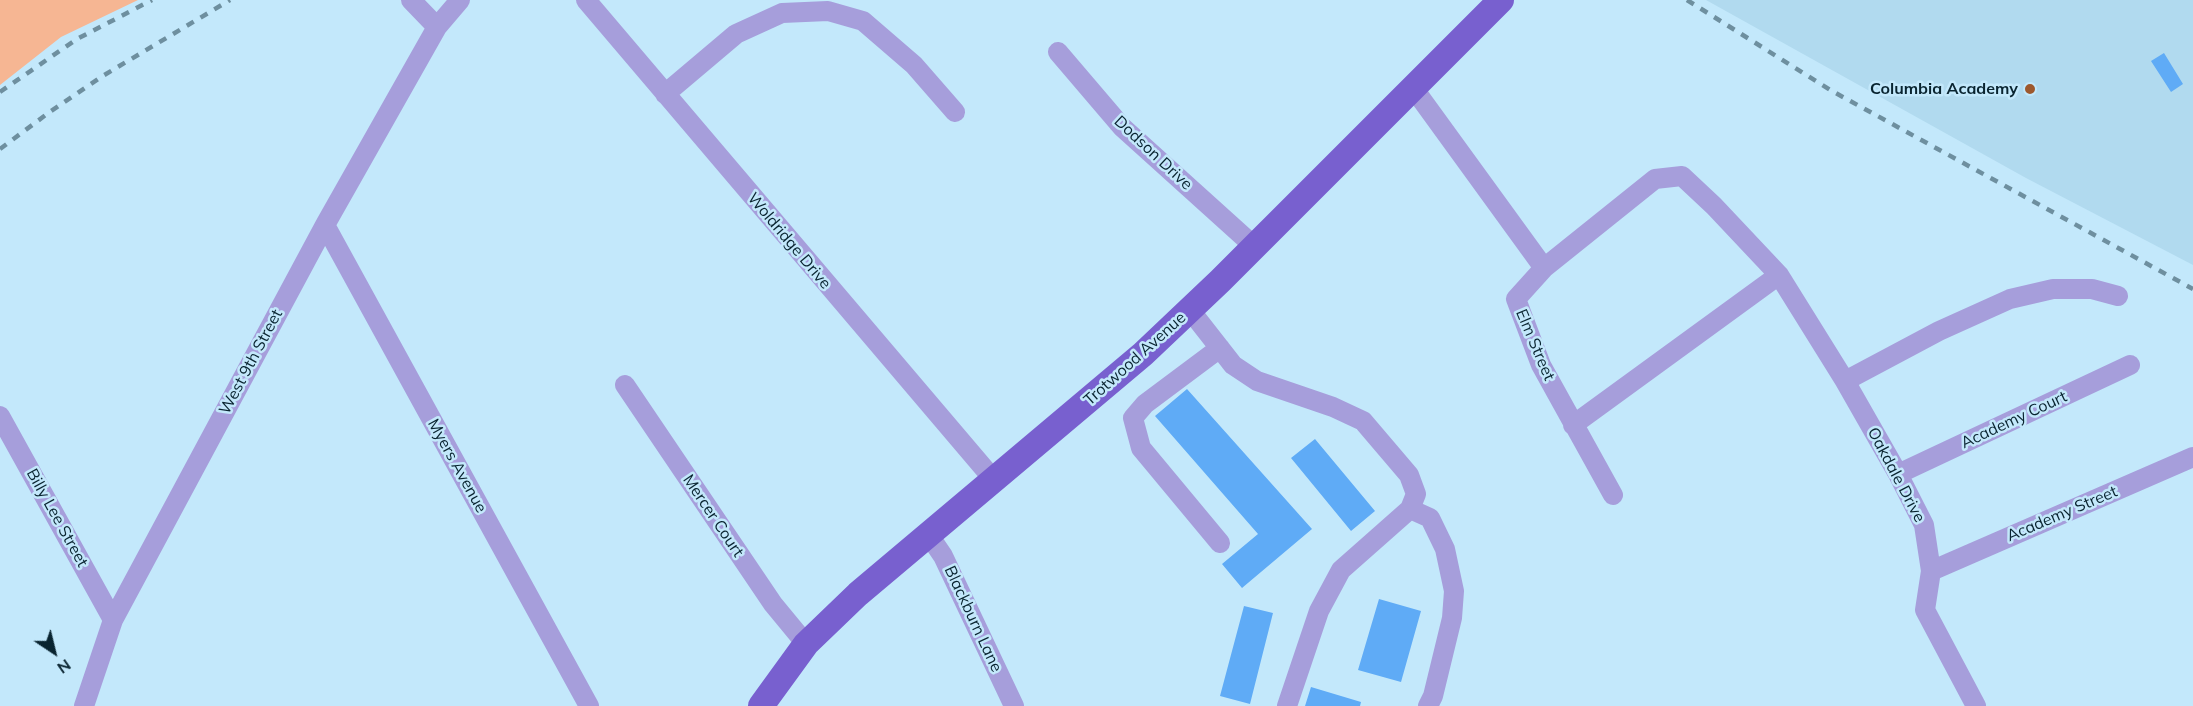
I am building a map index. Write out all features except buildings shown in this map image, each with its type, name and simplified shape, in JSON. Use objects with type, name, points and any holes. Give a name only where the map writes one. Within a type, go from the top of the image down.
[{"type":"main road","name":"Trotwood Avenue","points":[[761,706],[806,644],[858,594],[1143,354],[1414,89],[1499,2]]},
{"type":"street","points":[[411,0],[437,27],[460,0]]},
{"type":"street","name":"Woldridge Drive","points":[[586,0],[994,480]]},
{"type":"street","points":[[665,94],[736,34],[782,13],[828,11],[862,21],[914,65],[955,112]]},
{"type":"street","name":"West 9th Street","points":[[84,706],[113,620],[325,225],[437,27]]},
{"type":"street","name":"Dodson Drive","points":[[1058,52],[1122,127],[1254,247]]},
{"type":"street","points":[[1414,89],[1544,268]]},
{"type":"street","name":"Oakdale Drive","points":[[1544,268],[1655,178],[1682,176],[1779,275],[1845,381],[1898,474],[1924,525],[1931,571],[1925,610],[1976,706]]},
{"type":"street","name":"Myers Avenue","points":[[325,225],[589,706]]},
{"type":"street","name":"Elm Street","points":[[1544,268],[1516,300],[1541,365],[1613,495]]},
{"type":"street","points":[[1573,425],[1779,275]]},
{"type":"street","points":[[1845,381],[1939,331],[2010,299],[2053,289],[2092,290],[2118,296]]},
{"type":"street","points":[[1190,310],[1233,365],[1257,381],[1333,407],[1363,422],[1409,475],[1416,494],[1410,509],[1341,570],[1319,611],[1287,706]]},
{"type":"street","points":[[1220,348],[1145,404],[1133,418],[1141,448],[1220,543]]},
{"type":"street","name":"Academy Court","points":[[1898,474],[2130,365]]},
{"type":"street","name":"Mercer Court","points":[[625,385],[773,604],[806,644]]},
{"type":"street","name":"Billy Lee Street","points":[[0,416],[113,620]]},
{"type":"street","name":"Academy Street","points":[[1931,571],[2193,457]]},
{"type":"street","points":[[1410,509],[1430,518],[1445,549],[1454,591],[1452,618],[1433,696],[1428,706]]},
{"type":"street","name":"Blackburn Lane","points":[[928,534],[943,556],[1014,706]]},
{"type":"shaded area","points":[[0,0],[138,0],[61,37],[0,85]]},
{"type":"shaded area","name":"Columbia Academy","points":[[1706,0],[2193,0],[2193,265],[2026,178]]},
{"type":"railway","points":[[0,92],[77,39],[152,0]]},
{"type":"railway","points":[[0,149],[101,77],[230,0]]},
{"type":"railway","points":[[1687,0],[1832,91],[2193,289]]},
{"type":"place","name":"Columbia Academy","points":[[2030,89]]}]
